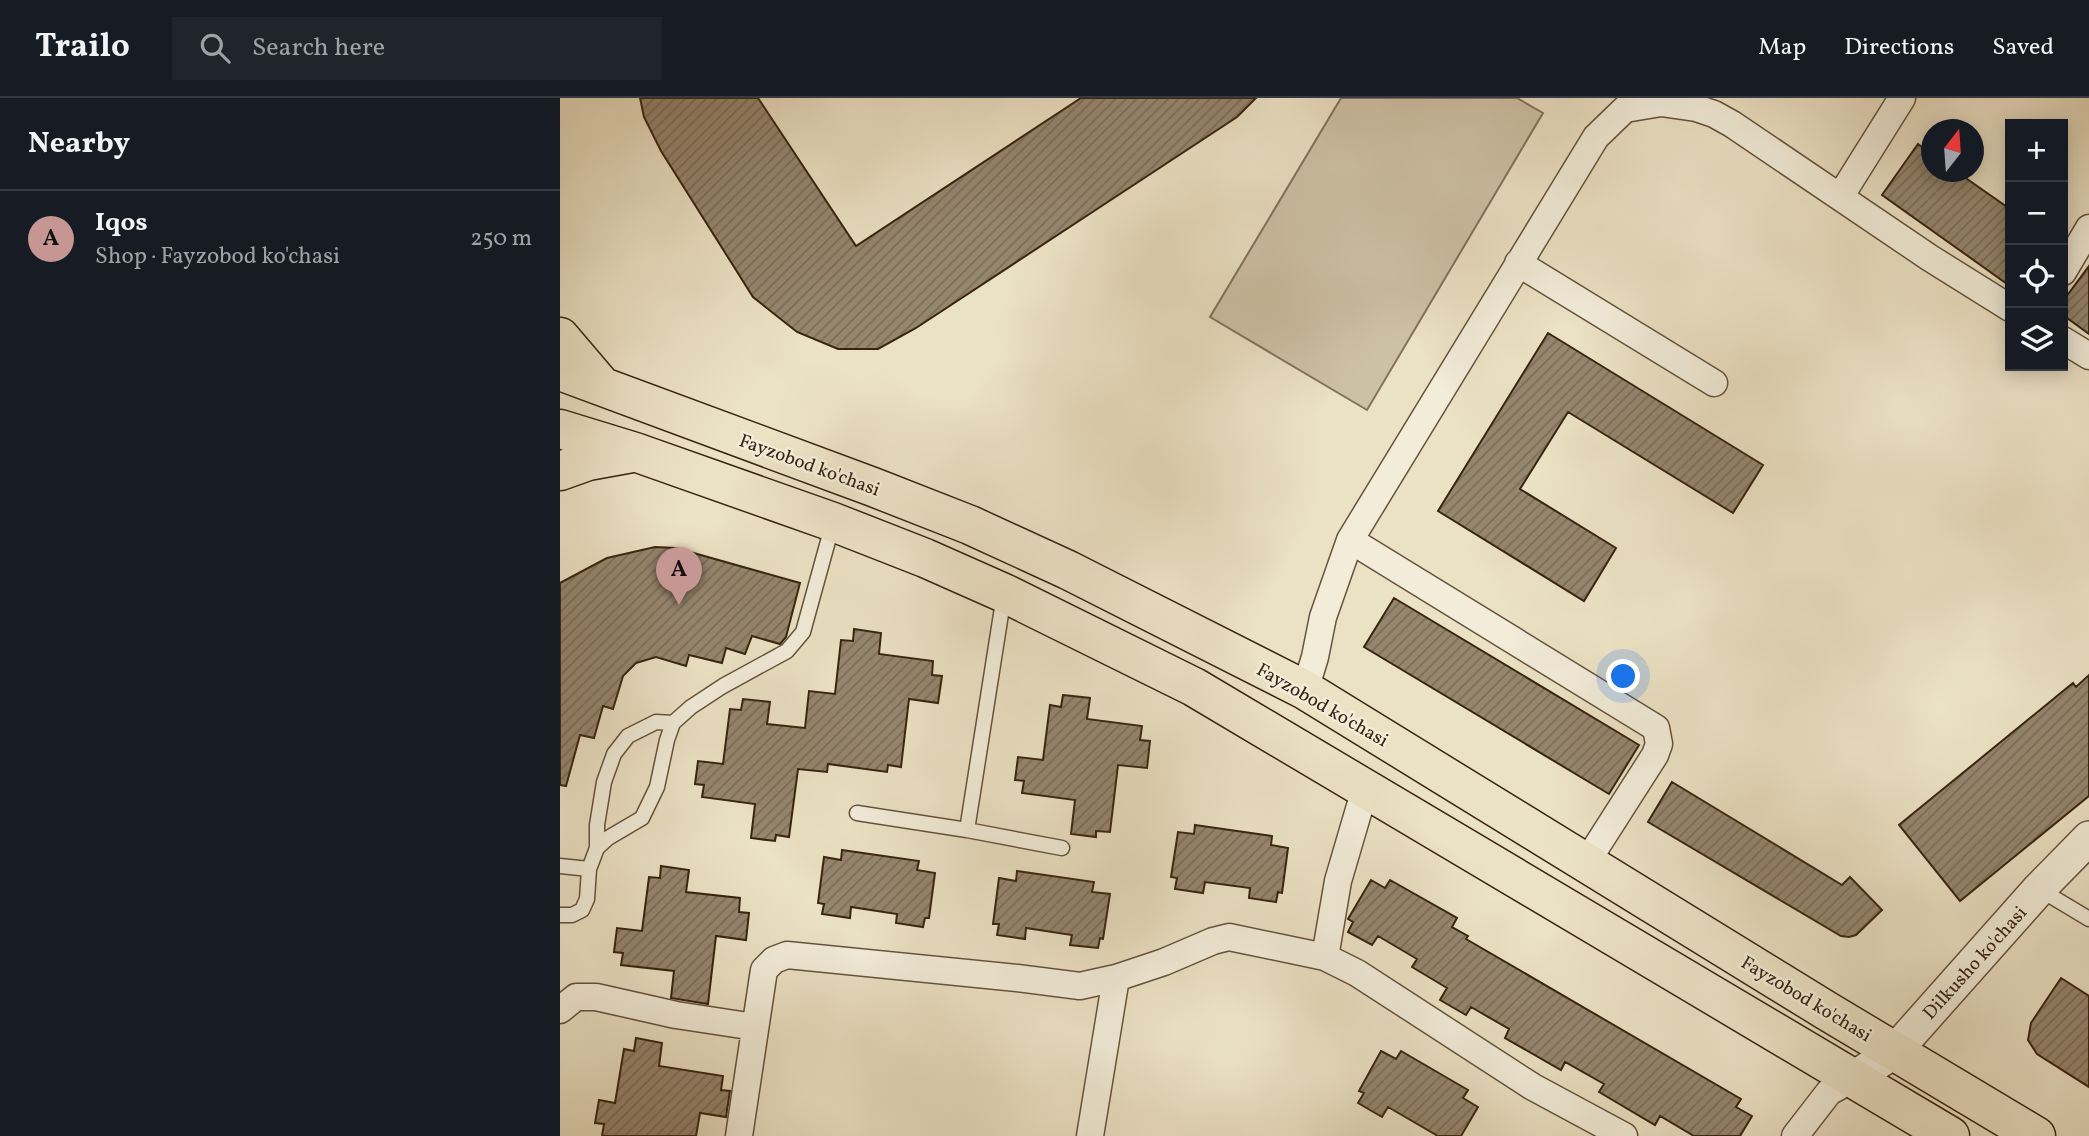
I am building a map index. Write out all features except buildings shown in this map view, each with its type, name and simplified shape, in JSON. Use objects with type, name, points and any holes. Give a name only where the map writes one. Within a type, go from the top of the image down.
[{"type":"main road","points":[[560,337],[600,384]]},
{"type":"main road","name":"Fayzobod ko'chasi","points":[[560,371],[873,486],[970,525],[1068,570],[1305,691],[2036,1136]]},
{"type":"main road","points":[[560,429],[635,452],[833,522],[925,558],[1004,593],[1194,687],[1950,1136]]},
{"type":"main road","points":[[560,471],[588,461],[635,452]]},
{"type":"street","points":[[1840,197],[1902,98]]},
{"type":"street","points":[[1305,691],[1323,617],[1350,540],[1596,137],[1625,109],[1660,100],[1714,114],[2005,305]]},
{"type":"street","points":[[2068,264],[2089,228]]},
{"type":"street","points":[[1518,263],[1714,383]]},
{"type":"street","points":[[2068,343],[2089,356]]},
{"type":"street","points":[[1350,540],[1656,728],[1659,744],[1656,755],[1586,863]]},
{"type":"street","points":[[1325,957],[1338,881],[1365,789]]},
{"type":"street","name":"Dilkusho ko'chasi","points":[[1854,1078],[1895,1051],[2039,889],[2089,838]]},
{"type":"street","points":[[739,1136],[764,970],[774,960],[787,955],[1080,986],[1116,978],[1229,937],[1325,957],[1357,973],[1533,1087],[1623,1136]]},
{"type":"street","points":[[1090,1136],[1116,978]]},
{"type":"street","points":[[560,1010],[576,997],[596,998],[676,1015],[755,1027]]},
{"type":"street","points":[[1795,1136],[1829,1092],[1854,1078]]},
{"type":"lane","points":[[597,848],[608,838],[642,818],[657,787],[673,723],[691,707],[723,686],[787,651],[803,632],[833,522]]},
{"type":"lane","points":[[967,830],[1004,593]]},
{"type":"lane","points":[[560,915],[572,915],[582,910],[587,899],[589,869],[597,848],[597,825],[604,782],[614,754],[628,736],[656,722],[673,723]]},
{"type":"lane","points":[[857,813],[1062,848]]},
{"type":"lane","points":[[560,866],[589,869]]},
{"type":"lane","points":[[2039,889],[2089,919]]},
{"type":"shaded area","points":[[1341,98],[1517,98],[1543,113],[1367,410],[1210,317]]},
{"type":"place","name":"Iqos","points":[[679,605]]}]
